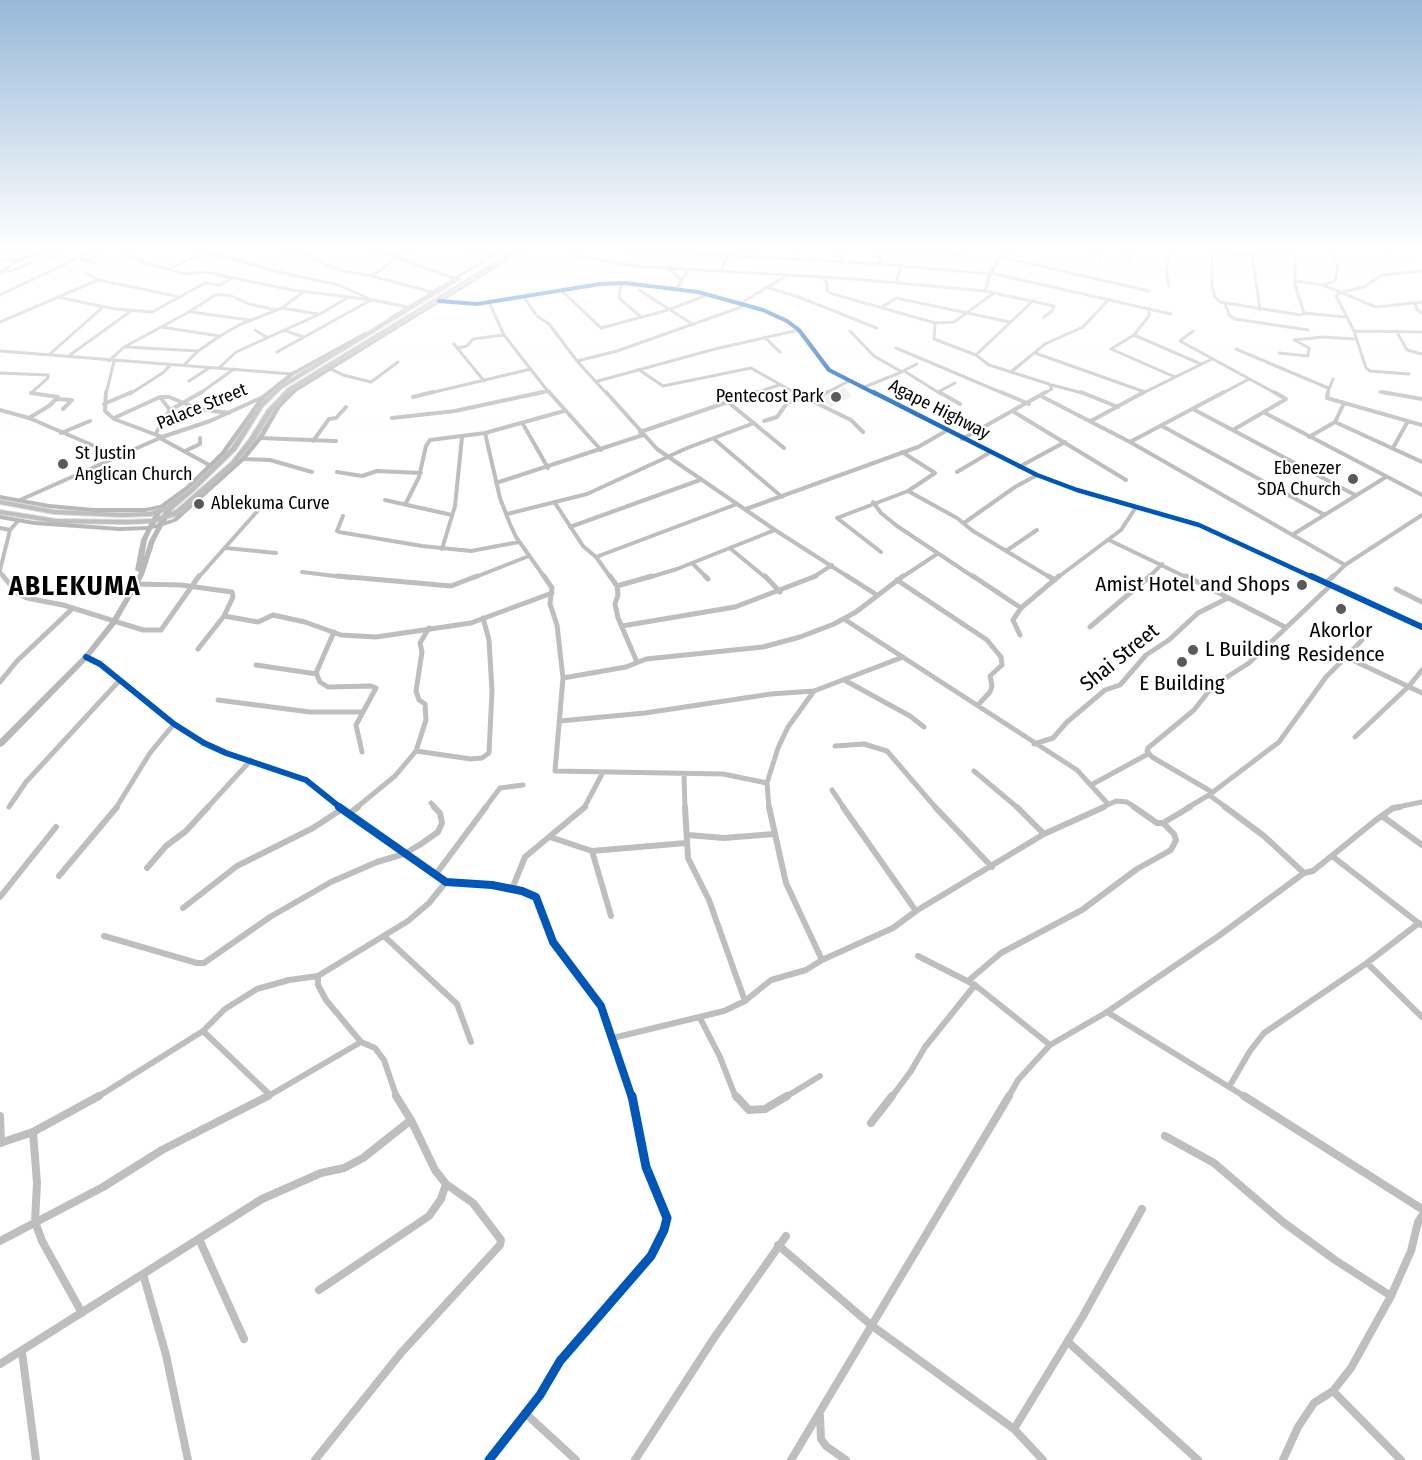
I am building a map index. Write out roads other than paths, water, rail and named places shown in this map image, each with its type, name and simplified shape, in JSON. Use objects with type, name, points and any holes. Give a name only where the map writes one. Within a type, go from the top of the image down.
[{"type":"main road","points":[[181,513],[177,506],[226,454],[267,400],[303,370],[402,315]]},
{"type":"main road","points":[[0,502],[142,518],[152,524],[164,521],[181,513],[233,464],[281,398],[301,381],[416,315]]},
{"type":"main road","points":[[120,529],[185,496]]},
{"type":"main road","points":[[0,512],[36,521],[142,518]]},
{"type":"street","points":[[7,315],[12,316]]},
{"type":"street","points":[[51,353],[94,315]]},
{"type":"street","points":[[70,355],[125,315]]},
{"type":"street","points":[[183,315],[124,347],[112,361],[104,404],[105,411],[114,419],[156,433],[211,466]]},
{"type":"street","points":[[221,315],[250,320]]},
{"type":"street","points":[[184,365],[198,351],[220,336],[263,315]]},
{"type":"street","points":[[219,368],[236,352],[317,315]]},
{"type":"street","points":[[277,352],[343,315]]},
{"type":"street","points":[[136,583],[144,540],[152,524],[163,509],[226,454],[263,397],[292,374],[303,370],[395,315]]},
{"type":"street","points":[[181,513],[243,459],[260,438],[269,417],[294,391],[419,315]]},
{"type":"street","points":[[495,315],[504,335],[564,411],[601,450]]},
{"type":"street","points":[[538,315],[548,322],[577,361],[598,381],[642,433],[669,457],[775,530],[877,595]]},
{"type":"street","points":[[588,315],[599,328],[648,315]]},
{"type":"street","points":[[677,315],[694,325]]},
{"type":"street","points":[[577,361],[617,351],[717,315]]},
{"type":"street","name":"Agape Highway","points":[[775,315],[799,330],[823,366],[989,453],[1064,486],[1207,528],[1422,627]]},
{"type":"street","points":[[844,315],[877,328]]},
{"type":"street","points":[[907,315],[935,323],[954,322],[965,315]]},
{"type":"street","points":[[978,315],[1010,322]]},
{"type":"street","points":[[976,355],[1017,315]]},
{"type":"street","points":[[1011,372],[1045,344],[1083,327],[1094,315]]},
{"type":"street","points":[[1149,315],[1134,335],[1111,349],[1175,377]]},
{"type":"street","points":[[1230,315],[1235,319],[1308,330]]},
{"type":"street","points":[[1326,315],[1345,317],[1354,331],[1367,369],[1409,374]]},
{"type":"street","points":[[0,322],[12,316]]},
{"type":"street","points":[[935,323],[934,339],[976,355],[984,363],[1087,394],[1118,407]]},
{"type":"street","points":[[160,327],[220,336]]},
{"type":"street","points":[[255,330],[266,337]]},
{"type":"street","points":[[283,330],[304,337]]},
{"type":"street","points":[[598,381],[764,337],[799,330]]},
{"type":"street","points":[[1192,331],[1180,341],[1286,399],[1266,413],[1233,430]]},
{"type":"street","points":[[1354,331],[1422,332]]},
{"type":"street","points":[[849,332],[874,356],[927,382],[938,392],[960,404]]},
{"type":"street","points":[[1397,332],[1407,350],[1422,354]]},
{"type":"street","points":[[483,381],[456,346],[467,346],[473,339],[504,335]]},
{"type":"street","points":[[1134,335],[1201,364]]},
{"type":"street","points":[[764,337],[780,352]]},
{"type":"street","points":[[1279,353],[1308,356],[1310,348],[1294,340],[1323,337],[1355,339]]},
{"type":"street","points":[[124,347],[198,351]]},
{"type":"street","points":[[896,348],[1029,404]]},
{"type":"street","points":[[1236,349],[1328,388]]},
{"type":"street","points":[[0,351],[51,353],[112,361],[292,374]]},
{"type":"street","points":[[0,357],[7,351]]},
{"type":"street","points":[[1035,353],[1145,392]]},
{"type":"street","points":[[1091,421],[1212,359]]},
{"type":"street","points":[[329,368],[343,375],[371,382],[398,362]]},
{"type":"street","points":[[862,388],[917,363]]},
{"type":"street","points":[[104,404],[123,398],[164,372],[170,365]]},
{"type":"street","points":[[189,381],[210,367]]},
{"type":"street","points":[[638,369],[663,386],[748,368],[778,386],[851,420],[863,432]]},
{"type":"street","points":[[156,433],[170,410],[185,403],[234,369]]},
{"type":"street","points":[[413,397],[531,369]]},
{"type":"street","points":[[0,373],[48,375],[48,378],[31,393],[57,396],[56,399]]},
{"type":"street","points":[[1130,442],[1249,379]]},
{"type":"street","points":[[1333,379],[1328,388],[1328,398],[1422,425]]},
{"type":"street","points":[[810,401],[849,381]]},
{"type":"street","points":[[938,392],[955,383]]},
{"type":"street","points":[[962,439],[1029,404],[1052,389],[1052,385]]},
{"type":"street","points":[[496,483],[601,450],[642,433],[778,386]]},
{"type":"street","points":[[392,418],[473,408],[549,391]]},
{"type":"street","points":[[1380,392],[1422,399]]},
{"type":"street","points":[[1041,396],[1130,442],[1345,565]]},
{"type":"street","points":[[114,419],[160,397],[169,397],[199,409],[229,413]]},
{"type":"street","points":[[160,397],[170,410]]},
{"type":"street","name":"Palace Street","points":[[20,500],[161,437],[229,413],[263,397]]},
{"type":"street","points":[[764,421],[777,417],[788,404],[802,397]]},
{"type":"street","points":[[29,418],[56,399],[72,400],[63,409]]},
{"type":"street","points":[[728,402],[784,448]]},
{"type":"street","points":[[1309,437],[1335,422],[1344,403]]},
{"type":"street","points":[[313,441],[329,419],[336,418],[346,407]]},
{"type":"street","points":[[1193,409],[1355,495]]},
{"type":"street","points":[[0,410],[29,418],[120,457]]},
{"type":"street","points":[[406,503],[421,473],[429,441],[485,433],[564,411]]},
{"type":"street","points":[[1014,412],[1126,480]]},
{"type":"street","points":[[1266,413],[1422,495]]},
{"type":"street","points":[[61,433],[90,421]]},
{"type":"street","points":[[1393,448],[1408,421]]},
{"type":"street","points":[[1335,422],[1422,462]]},
{"type":"street","points":[[507,514],[599,490],[669,457],[754,423]]},
{"type":"street","points":[[523,424],[548,468]]},
{"type":"street","points":[[1162,426],[1323,514]]},
{"type":"street","points":[[746,509],[902,452],[946,431]]},
{"type":"street","points":[[485,433],[496,483],[519,542],[551,585],[550,604],[557,624],[563,678],[555,771],[602,774],[723,774],[767,783]]},
{"type":"street","points":[[442,549],[452,515],[462,437]]},
{"type":"street","points":[[185,451],[200,444],[200,438]]},
{"type":"street","points":[[260,438],[336,441]]},
{"type":"street","points":[[714,439],[782,497]]},
{"type":"street","points":[[1019,467],[1065,442]]},
{"type":"street","points":[[881,552],[837,518],[873,502],[908,491],[935,473],[902,452]]},
{"type":"street","points":[[957,472],[989,453]]},
{"type":"street","points":[[243,459],[270,460],[312,472]]},
{"type":"street","points":[[338,472],[362,476],[376,471],[421,473]]},
{"type":"street","points":[[964,523],[1015,487],[1037,475]]},
{"type":"street","points":[[1292,535],[1386,477]]},
{"type":"street","points":[[570,527],[700,480]]},
{"type":"street","points":[[908,491],[1055,580]]},
{"type":"street","points":[[0,497],[71,511],[163,509]]},
{"type":"street","points":[[385,500],[452,515]]},
{"type":"street","points":[[873,502],[886,518],[1021,608]]},
{"type":"street","points":[[555,503],[583,546],[596,557],[617,586],[618,595],[615,604],[637,663]]},
{"type":"street","points":[[596,557],[737,504]]},
{"type":"street","points":[[9,532],[0,571],[17,593],[143,630],[161,630],[201,573],[261,507]]},
{"type":"street","points":[[1020,635],[1013,620],[1021,608],[1109,540],[1126,525],[1136,507]]},
{"type":"street","points":[[0,744],[86,657],[114,622],[141,576],[152,541],[164,521],[163,509]]},
{"type":"street","points":[[1148,754],[1148,748],[1194,710],[1213,686],[1249,663],[1285,627],[1319,600],[1345,565],[1422,515]]},
{"type":"street","points":[[343,516],[337,531],[339,532],[442,549],[480,551],[519,542]]},
{"type":"street","points":[[0,517],[18,521],[120,529],[152,524]]},
{"type":"street","points":[[0,537],[9,532],[18,521]]},
{"type":"street","points":[[0,528],[9,532]]},
{"type":"street","points":[[617,586],[692,563],[775,530]]},
{"type":"street","points":[[1006,550],[1037,530]]},
{"type":"street","points":[[1109,540],[1162,564],[1285,627]]},
{"type":"street","points":[[226,548],[276,553]]},
{"type":"street","points":[[731,549],[764,575],[780,592]]},
{"type":"street","points":[[563,678],[637,663],[646,659],[763,647],[800,637],[844,619],[937,554]]},
{"type":"street","points":[[302,572],[398,583],[451,586],[529,556]]},
{"type":"street","points":[[692,563],[708,579]]},
{"type":"street","points":[[1090,627],[1132,593],[1162,564]]},
{"type":"street","points":[[622,627],[735,607],[780,592],[816,576],[832,565]]},
{"type":"street","points":[[897,580],[987,640],[1001,657],[1002,665],[990,676],[992,686],[990,692],[978,705]]},
{"type":"street","points":[[136,583],[193,586],[232,592],[233,597],[224,616],[198,650]]},
{"type":"street","points":[[1396,589],[1422,602]]},
{"type":"street","points":[[224,616],[258,622],[273,615],[350,636],[376,637],[460,625],[552,593]]},
{"type":"street","name":"Shai Street","points":[[1034,744],[1053,738],[1064,725],[1105,690],[1123,682],[1146,656],[1169,640],[1198,613],[1228,598]]},
{"type":"street","points":[[0,682],[17,661],[72,609]]},
{"type":"street","points":[[416,751],[471,759],[482,758],[489,753],[492,691],[489,640],[483,618]]},
{"type":"street","points":[[844,619],[1077,770],[1108,804]]},
{"type":"street","points":[[350,813],[390,780],[416,751],[426,720],[425,704],[419,700],[416,691],[422,652],[420,643],[429,628]]},
{"type":"street","points":[[334,632],[327,643],[316,674],[320,682],[328,687],[375,686],[356,733],[362,744],[362,752]]},
{"type":"street","points":[[613,1038],[724,1011],[744,1001],[771,980],[806,970],[822,960],[893,928],[916,911],[1044,834],[1092,814],[1108,804],[1116,801],[1127,802],[1157,823],[1163,823],[1210,793],[1279,742],[1326,677],[1362,640]]},
{"type":"street","points":[[86,657],[100,664],[174,724],[204,743],[226,753],[306,780],[342,809],[446,882],[512,889],[529,894],[539,902],[553,942],[601,1006],[634,1102],[646,1167],[667,1218],[664,1230],[651,1256],[560,1361],[540,1395],[489,1460]]},
{"type":"street","points":[[560,722],[645,713],[771,694],[814,692],[903,657]]},
{"type":"street","points":[[1346,657],[1422,693]]},
{"type":"street","points":[[256,664],[316,674]]},
{"type":"street","points":[[1355,737],[1409,686],[1422,670]]},
{"type":"street","points":[[9,807],[26,782],[120,680]]},
{"type":"street","points":[[846,681],[910,716],[924,727]]},
{"type":"street","points":[[814,692],[788,727],[778,748],[767,783],[768,813],[786,883],[822,960]]},
{"type":"street","points":[[218,700],[310,712],[363,712]]},
{"type":"street","points":[[59,876],[113,813],[150,753],[174,724]]},
{"type":"street","points":[[835,746],[864,744],[886,751],[922,794],[992,867]]},
{"type":"street","points":[[1091,785],[1148,754]]},
{"type":"street","points":[[1148,754],[1210,793],[1264,836],[1304,873]]},
{"type":"street","points":[[147,868],[166,846],[186,831],[251,760]]},
{"type":"street","points":[[974,771],[1013,803],[1044,834]]},
{"type":"street","points":[[512,889],[525,857],[567,825],[589,802],[602,774]]},
{"type":"street","points":[[684,774],[688,858],[709,900],[744,1001]]},
{"type":"street","points":[[436,874],[500,788],[523,785]]},
{"type":"street","points":[[832,790],[888,874],[916,911]]},
{"type":"street","points":[[791,1460],[1018,1080],[1050,1045],[1107,1012],[1211,941],[1304,873],[1313,871],[1394,808],[1422,802]]},
{"type":"street","points":[[104,936],[197,963],[204,963],[270,917],[331,882],[376,862],[404,854],[433,835],[440,827],[442,817],[431,803]]},
{"type":"street","points":[[183,908],[237,866],[313,828],[342,809]]},
{"type":"street","points":[[1382,816],[1422,845]]},
{"type":"street","points":[[871,1123],[911,1071],[925,1047],[971,983],[1001,952],[1083,910],[1137,869],[1171,850],[1176,840],[1174,834],[1163,823]]},
{"type":"street","points":[[0,897],[56,827]]},
{"type":"street","points":[[550,837],[592,851],[687,839],[774,834]]},
{"type":"street","points":[[592,851],[611,916]]},
{"type":"street","points":[[1229,1087],[1250,1050],[1264,1033],[1421,924],[1332,856]]},
{"type":"street","points":[[0,1116],[1,1143],[33,1132],[108,1091],[203,1031],[225,1010],[256,989],[318,976],[420,912],[446,882]]},
{"type":"street","points":[[384,936],[457,1004],[471,1042]]},
{"type":"street","points":[[918,956],[971,983],[1050,1045]]},
{"type":"street","points":[[1367,963],[1422,1017]]},
{"type":"street","points":[[315,1460],[401,1353],[500,1245],[501,1240],[473,1203],[446,1184],[435,1170],[411,1120],[394,1092],[384,1060],[375,1048],[361,1042],[321,994],[318,976]]},
{"type":"street","points":[[1107,1012],[1422,1209]]},
{"type":"street","points":[[700,1018],[720,1057],[737,1099],[748,1110],[765,1109],[820,1076]]},
{"type":"street","points":[[203,1031],[269,1094]]},
{"type":"street","points":[[0,1241],[103,1187],[191,1135],[361,1042]]},
{"type":"street","points":[[0,1365],[262,1199],[321,1173],[344,1168],[363,1158],[411,1120]]},
{"type":"street","points":[[33,1132],[37,1183],[35,1222],[42,1241],[82,1313]]},
{"type":"street","points":[[1165,1136],[1214,1163],[1283,1222],[1335,1260],[1391,1296]]},
{"type":"street","points":[[319,1290],[429,1216],[441,1199],[446,1184]]},
{"type":"street","points":[[1014,1429],[1068,1342],[1142,1209]]},
{"type":"street","points":[[1283,1460],[1298,1427],[1314,1403],[1333,1391],[1351,1368],[1391,1296],[1411,1251],[1421,1221]]},
{"type":"street","points":[[635,1460],[714,1338],[786,1236]]},
{"type":"street","points":[[199,1239],[244,1339]]},
{"type":"street","points":[[778,1245],[871,1325],[1014,1429],[1043,1460]]},
{"type":"street","points":[[143,1274],[166,1355],[188,1460]]},
{"type":"street","points":[[1068,1342],[1198,1460]]},
{"type":"street","points":[[22,1352],[36,1460]]},
{"type":"street","points":[[1333,1391],[1401,1460]]},
{"type":"street","points":[[525,1413],[576,1460]]},
{"type":"street","points":[[820,1414],[821,1439],[826,1446],[846,1460]]},
{"type":"place","name":"Pentecost Park","points":[[836,397]]},
{"type":"place","name":"St Justin Anglican Church","points":[[63,464]]},
{"type":"place","name":"Ebenezer SDA Church","points":[[1353,479]]},
{"type":"place","name":"Ablekuma Curve","points":[[199,504]]},
{"type":"place","name":"Amist Hotel and Shops","points":[[1302,585]]},
{"type":"place","name":"Akorlor Residence","points":[[1341,609]]},
{"type":"place","name":"L Building","points":[[1193,650]]},
{"type":"place","name":"E Building","points":[[1182,662]]},
{"type":"district","name":"ABLEKUMA","points":[[75,587]]}]
